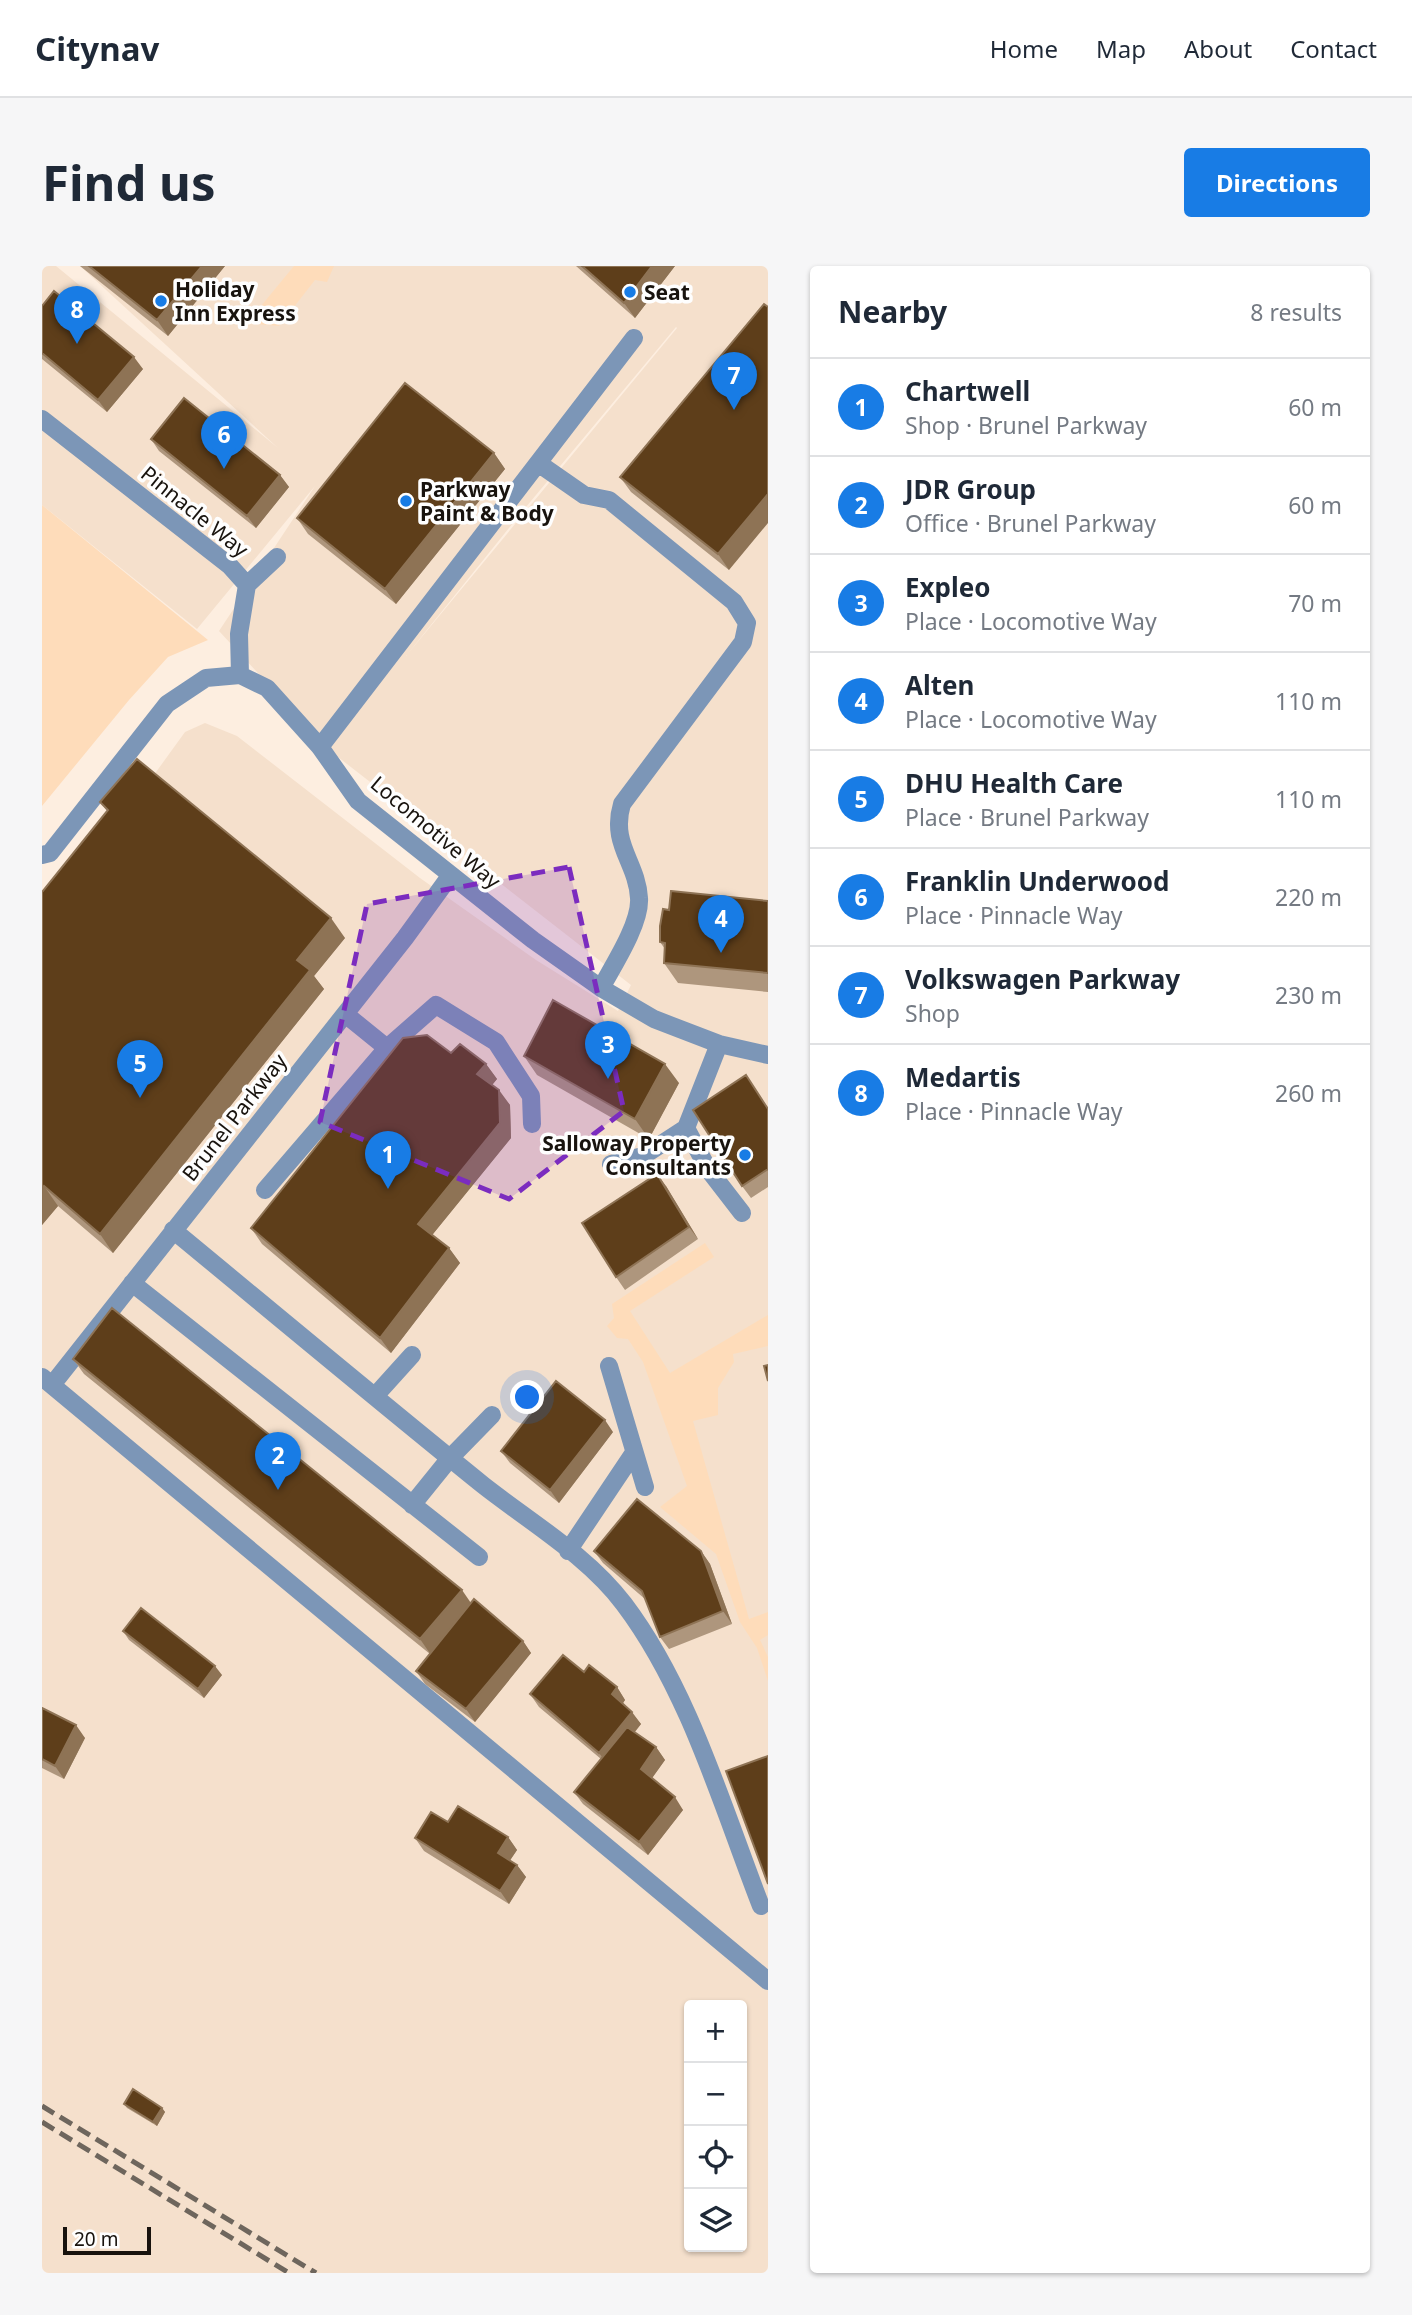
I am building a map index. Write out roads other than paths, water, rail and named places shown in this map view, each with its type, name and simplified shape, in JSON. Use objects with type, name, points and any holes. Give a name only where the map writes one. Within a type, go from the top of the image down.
[{"type":"street","points":[[320,747],[634,338]]},
{"type":"street","name":"Pinnacle Way","points":[[42,418],[230,566],[247,585],[239,634],[240,675]]},
{"type":"street","points":[[538,463],[584,495],[609,500],[734,602],[747,623],[743,642],[622,804],[617,820],[618,836],[639,899],[636,918],[601,988]]},
{"type":"street","points":[[247,585],[277,556]]},
{"type":"street","points":[[45,857],[167,704],[206,678],[240,675]]},
{"type":"street","name":"Locomotive Way","points":[[240,675],[267,688],[320,747],[358,801],[450,876],[601,988],[654,1019],[719,1044],[768,1055]]},
{"type":"street","name":"Brunel Parkway","points":[[47,1381],[132,1283],[345,1014],[450,876]]},
{"type":"street","points":[[265,1190],[387,1048],[436,1004],[496,1042],[530,1097],[532,1124]]},
{"type":"street","points":[[345,1014],[387,1048]]},
{"type":"street","points":[[611,1164],[643,1156],[686,1128],[719,1044]]},
{"type":"street","points":[[686,1128],[708,1169],[742,1213]]},
{"type":"street","points":[[173,1230],[450,1458],[568,1551],[623,1602],[681,1700],[761,1906]]},
{"type":"street","points":[[132,1283],[479,1557]]},
{"type":"street","points":[[375,1396],[412,1355]]},
{"type":"street","points":[[609,1366],[632,1454],[645,1487]]},
{"type":"street","points":[[47,1381],[768,1981]]},
{"type":"street","points":[[412,1505],[450,1458],[492,1415]]},
{"type":"street","points":[[568,1551],[632,1454]]},
{"type":"railway","points":[[42,2106],[316,2273]]},
{"type":"railway","points":[[42,2122],[289,2273]]},
{"type":"place","name":"Seat","points":[[630,292]]},
{"type":"place","name":"Holiday Inn Express","points":[[161,301]]},
{"type":"place","name":"Medartis","points":[[77,344]]},
{"type":"place","name":"Volkswagen Parkway","points":[[734,410]]},
{"type":"place","name":"Franklin Underwood","points":[[224,469]]},
{"type":"place","name":"Parkway Paint & Body","points":[[406,501]]},
{"type":"place","name":"Alten","points":[[721,953]]},
{"type":"place","name":"Expleo","points":[[608,1079]]},
{"type":"place","name":"DHU Health Care","points":[[140,1098]]},
{"type":"place","name":"Salloway Property Consultants","points":[[745,1155]]},
{"type":"place","name":"Chartwell","points":[[388,1189]]},
{"type":"place","name":"JDR Group","points":[[278,1490]]}]
